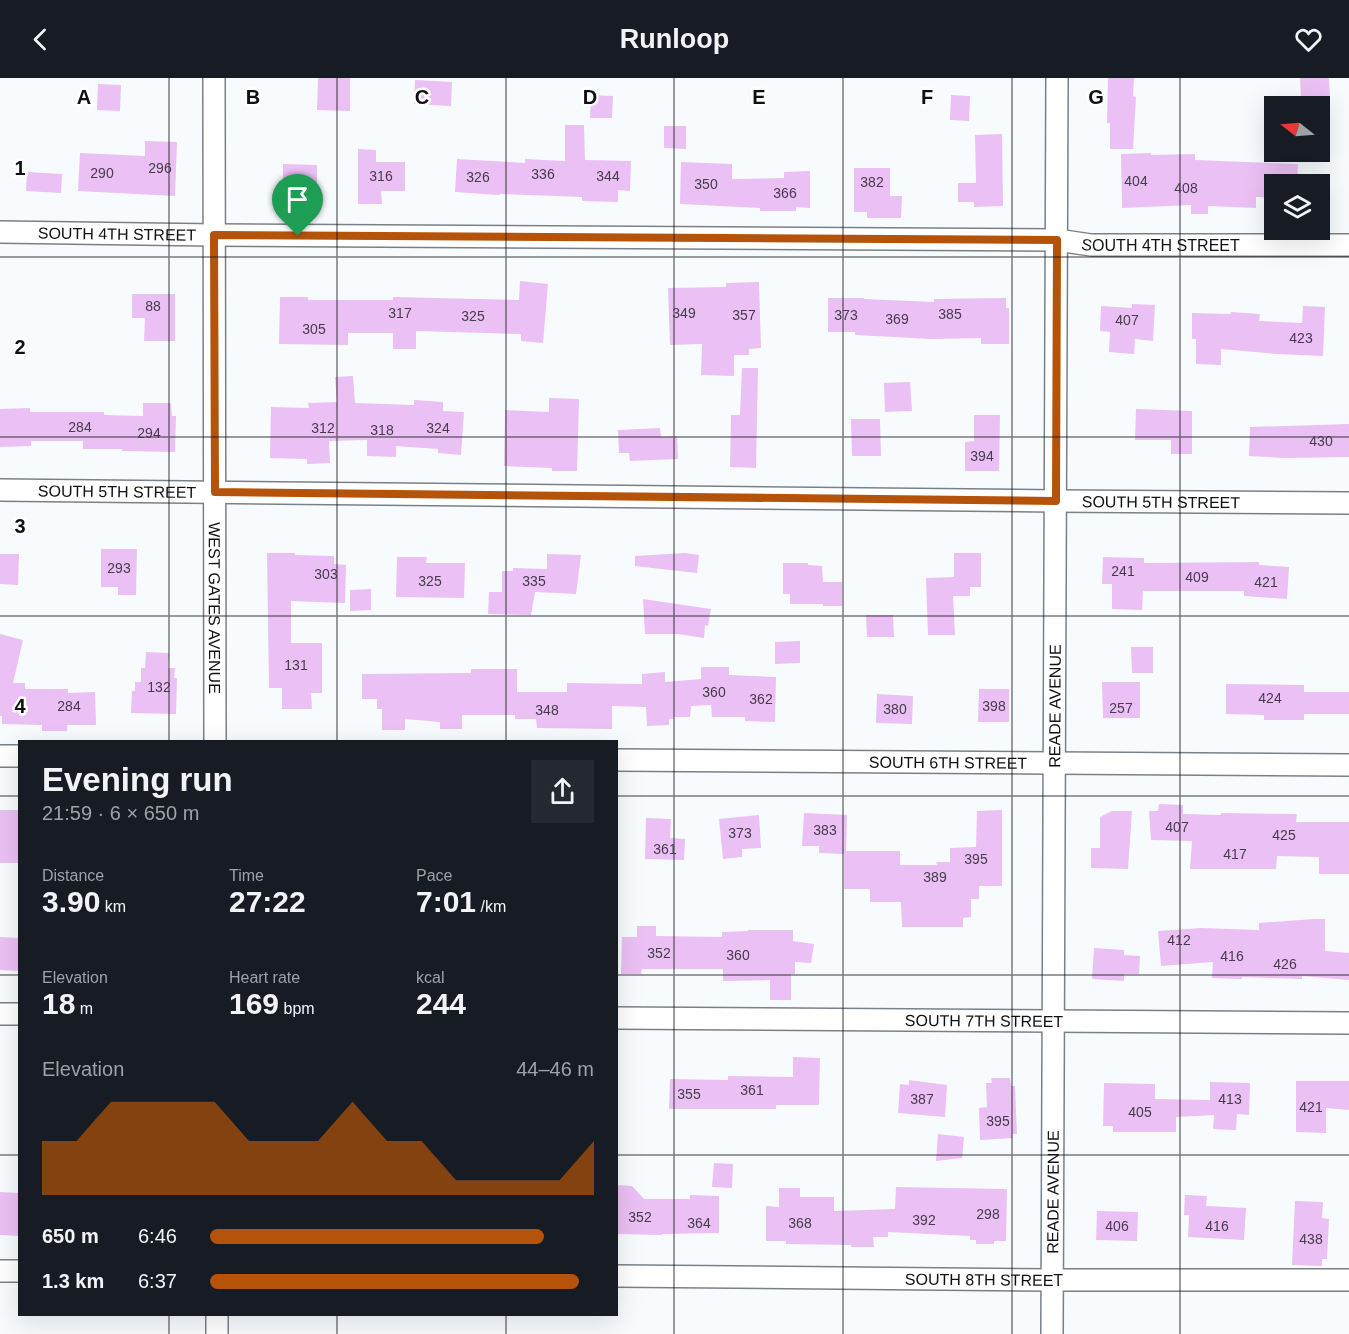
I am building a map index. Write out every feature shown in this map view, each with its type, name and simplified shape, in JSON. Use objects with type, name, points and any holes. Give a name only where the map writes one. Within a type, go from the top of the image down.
[{"type":"street","name":"WEST GATES AVENUE","points":[[214,78],[215,740]]},
{"type":"street","name":"READE AVENUE","points":[[1052,1334],[1057,78]]},
{"type":"street","name":"SOUTH 4TH STREET","points":[[0,232],[1057,240],[1091,245],[1349,245]]},
{"type":"street","name":"SOUTH 5TH STREET","points":[[0,490],[1349,503]]},
{"type":"street","points":[[0,756],[18,756]]},
{"type":"street","name":"SOUTH 6TH STREET","points":[[618,760],[1349,765]]},
{"type":"street","points":[[0,1014],[18,1014]]},
{"type":"street","name":"SOUTH 7TH STREET","points":[[618,1018],[1349,1023]]},
{"type":"street","points":[[0,1271],[18,1271]]},
{"type":"street","name":"SOUTH 8TH STREET","points":[[618,1276],[1349,1280]]},
{"type":"street","points":[[217,1316],[217,1334]]},
{"type":"building","points":[[318,78],[350,78],[350,111],[317,110]]},
{"type":"building","points":[[1108,78],[1134,78],[1133,96],[1136,97],[1133,149],[1110,149],[1110,123],[1107,123]]},
{"type":"building","points":[[1300,78],[1329,78],[1330,96],[1301,96]]},
{"type":"building","points":[[415,80],[452,82],[451,106],[414,104]]},
{"type":"building","points":[[98,84],[121,85],[120,111],[97,110]]},
{"type":"building","points":[[591,95],[613,96],[612,118],[590,118]]},
{"type":"building","points":[[951,95],[970,96],[969,121],[950,120]]},
{"type":"building","points":[[565,125],[584,125],[585,160],[631,161],[630,191],[618,190],[618,202],[582,201],[582,197],[455,192],[457,159],[525,163],[525,159],[565,161]]},
{"type":"building","points":[[664,126],[686,126],[686,149],[664,148]]},
{"type":"building","points":[[1002,134],[1003,206],[974,207],[974,202],[958,202],[958,183],[976,183],[975,135]]},
{"type":"building","points":[[145,141],[177,142],[175,196],[78,191],[80,153],[145,156]]},
{"type":"building","points":[[358,149],[376,150],[376,162],[405,162],[405,191],[381,191],[382,204],[358,204]]},
{"type":"building","points":[[1121,154],[1195,154],[1195,160],[1298,164],[1298,174],[1264,174],[1264,197],[1256,197],[1256,208],[1208,206],[1208,214],[1191,214],[1191,205],[1122,208]]},
{"type":"building","points":[[681,162],[732,164],[732,179],[784,178],[784,172],[810,171],[810,208],[796,207],[796,211],[760,211],[760,208],[680,204]]},
{"type":"building","points":[[283,164],[317,165],[317,196],[289,196],[289,186],[283,186]]},
{"type":"building","points":[[854,168],[890,168],[890,196],[902,196],[901,218],[867,218],[867,212],[854,212]]},
{"type":"building","points":[[27,172],[62,174],[61,193],[26,191]]},
{"type":"building","points":[[520,281],[548,284],[543,343],[521,341],[521,334],[416,331],[416,349],[393,349],[393,333],[348,333],[348,345],[279,344],[280,297],[308,297],[308,300],[393,300],[393,297],[519,300]]},
{"type":"building","points":[[759,282],[761,348],[749,349],[749,355],[734,355],[734,376],[701,375],[702,344],[670,345],[668,288],[726,287],[726,283]]},
{"type":"building","points":[[132,294],[175,294],[175,341],[144,341],[145,318],[132,318]]},
{"type":"building","points":[[828,298],[934,302],[934,299],[1006,298],[1006,308],[1009,308],[1009,344],[981,344],[981,338],[932,339],[855,335],[855,332],[828,332]]},
{"type":"building","points":[[1132,304],[1155,305],[1153,341],[1135,339],[1134,354],[1109,352],[1110,332],[1100,331],[1101,306],[1132,308]]},
{"type":"building","points":[[1303,306],[1325,307],[1323,356],[1221,349],[1221,365],[1196,364],[1196,339],[1192,339],[1192,313],[1260,314],[1259,321],[1302,323]]},
{"type":"building","points":[[742,368],[758,368],[756,468],[730,467],[731,415],[740,415]]},
{"type":"building","points":[[353,376],[355,403],[414,405],[414,400],[443,402],[443,411],[464,412],[461,455],[438,453],[438,449],[396,446],[396,457],[367,456],[367,440],[329,441],[330,463],[307,464],[307,459],[270,458],[271,407],[309,408],[308,403],[337,402],[335,377]]},
{"type":"building","points":[[910,382],[912,411],[885,412],[884,383]]},
{"type":"building","points":[[549,398],[579,399],[577,471],[504,466],[505,410],[549,412]]},
{"type":"building","points":[[143,403],[171,403],[172,416],[176,416],[175,452],[83,449],[83,441],[31,441],[31,446],[0,447],[0,409],[30,408],[30,412],[104,412],[104,415],[143,416]]},
{"type":"building","points":[[1136,409],[1192,411],[1192,454],[1171,454],[1171,440],[1135,440]]},
{"type":"building","points":[[974,415],[1000,415],[999,471],[965,471],[965,442],[974,441]]},
{"type":"building","points":[[851,419],[880,419],[881,456],[852,456]]},
{"type":"building","points":[[1349,424],[1349,457],[1249,456],[1250,427]]},
{"type":"building","points":[[660,428],[661,437],[677,436],[678,459],[630,461],[629,453],[619,453],[618,430]]},
{"type":"building","points":[[101,549],[137,549],[136,595],[118,595],[118,587],[101,587]]},
{"type":"building","points":[[267,553],[334,556],[334,564],[346,565],[345,603],[291,601],[291,643],[322,643],[322,693],[311,693],[312,709],[282,709],[282,688],[269,688]]},
{"type":"building","points":[[685,553],[699,555],[697,573],[635,566],[635,556]]},
{"type":"building","points":[[954,553],[981,553],[981,587],[970,587],[970,596],[953,596],[955,635],[928,635],[926,578],[954,577]]},
{"type":"building","points":[[0,554],[19,554],[18,585],[0,584]]},
{"type":"building","points":[[547,554],[581,555],[576,594],[535,592],[531,615],[488,614],[489,592],[502,592],[502,571],[513,571],[513,568],[547,569]]},
{"type":"building","points":[[397,557],[427,557],[426,563],[465,563],[464,598],[396,597]]},
{"type":"building","points":[[1103,557],[1144,558],[1144,563],[1259,562],[1259,565],[1289,567],[1287,599],[1244,596],[1244,591],[1143,591],[1142,610],[1112,609],[1112,584],[1102,584]]},
{"type":"building","points":[[783,563],[808,563],[808,565],[822,566],[823,582],[842,582],[842,606],[790,604],[790,594],[783,594]]},
{"type":"building","points":[[371,589],[371,610],[350,611],[350,590]]},
{"type":"building","points":[[643,599],[711,609],[708,626],[705,625],[704,638],[678,634],[645,634]]},
{"type":"building","points":[[866,615],[893,615],[894,637],[867,637]]},
{"type":"building","points":[[0,634],[23,640],[13,683],[25,683],[25,689],[68,689],[68,693],[95,692],[96,725],[67,725],[67,731],[42,731],[42,725],[2,724],[2,716],[0,716]]},
{"type":"building","points":[[800,641],[800,663],[775,664],[775,642]]},
{"type":"building","points":[[1131,647],[1153,647],[1153,673],[1132,673]]},
{"type":"building","points":[[146,652],[169,653],[168,668],[175,668],[174,678],[177,678],[176,714],[131,713],[132,691],[135,691],[135,682],[141,682],[141,668],[145,668]]},
{"type":"building","points":[[701,667],[729,667],[729,675],[776,677],[775,722],[745,721],[745,717],[712,717],[711,705],[691,706],[690,717],[673,717],[674,719],[669,719],[669,725],[647,726],[646,707],[612,706],[612,729],[537,728],[536,719],[515,719],[515,715],[462,715],[462,729],[440,729],[440,722],[405,719],[405,730],[382,730],[382,709],[377,709],[377,699],[362,699],[362,674],[471,673],[471,669],[517,669],[517,692],[567,692],[567,683],[642,684],[642,674],[665,672],[665,682],[701,679]]},
{"type":"building","points":[[1102,682],[1140,682],[1140,718],[1103,718]]},
{"type":"building","points":[[1226,684],[1304,685],[1304,692],[1349,692],[1349,714],[1304,714],[1304,720],[1264,720],[1264,715],[1226,714]]},
{"type":"building","points":[[979,689],[1009,689],[1009,722],[978,722]]},
{"type":"building","points":[[877,694],[913,696],[912,724],[876,723]]},
{"type":"building","points":[[1159,804],[1183,805],[1183,814],[1297,814],[1296,822],[1349,822],[1349,874],[1319,874],[1319,857],[1277,856],[1276,869],[1190,869],[1192,841],[1151,840],[1149,811],[1158,811]]},
{"type":"building","points":[[0,810],[18,810],[18,863],[0,863]]},
{"type":"building","points":[[1002,810],[1002,886],[979,886],[979,899],[971,899],[971,917],[963,918],[963,927],[902,927],[901,902],[870,902],[870,889],[844,889],[844,854],[819,853],[819,846],[802,846],[804,813],[847,815],[846,851],[900,851],[900,865],[937,865],[936,862],[950,862],[950,848],[976,847],[977,811]]},
{"type":"building","points":[[1112,811],[1132,811],[1128,869],[1091,868],[1091,848],[1100,848],[1100,817]]},
{"type":"building","points":[[759,815],[761,848],[742,849],[742,857],[723,859],[719,819]]},
{"type":"building","points":[[646,818],[671,819],[670,838],[685,839],[684,860],[645,859]]},
{"type":"building","points":[[1325,919],[1325,951],[1349,953],[1349,980],[1302,976],[1302,979],[1212,978],[1213,962],[1161,966],[1158,931],[1201,928],[1259,930],[1259,923]]},
{"type":"building","points":[[637,926],[656,926],[656,936],[722,937],[722,932],[793,930],[793,941],[814,944],[811,963],[795,962],[795,974],[791,974],[791,1000],[770,1000],[770,980],[723,981],[723,969],[642,969],[641,974],[621,974],[622,937],[637,937]]},
{"type":"building","points":[[0,937],[18,938],[18,971],[0,970]]},
{"type":"building","points":[[1094,948],[1124,950],[1124,955],[1140,956],[1139,974],[1124,974],[1124,981],[1092,979]]},
{"type":"building","points":[[793,1057],[820,1058],[819,1105],[776,1105],[776,1109],[669,1109],[670,1079],[728,1080],[728,1076],[793,1077]]},
{"type":"building","points":[[991,1078],[1010,1078],[1011,1086],[1015,1086],[1017,1134],[1012,1134],[1013,1138],[980,1140],[979,1108],[987,1107],[986,1083],[992,1083]]},
{"type":"building","points":[[909,1080],[947,1085],[945,1117],[898,1113],[900,1084],[909,1085]]},
{"type":"building","points":[[1296,1081],[1349,1081],[1349,1110],[1326,1108],[1326,1133],[1296,1132]]},
{"type":"building","points":[[1210,1082],[1250,1083],[1249,1115],[1237,1114],[1236,1130],[1213,1129],[1214,1115],[1176,1117],[1176,1132],[1113,1132],[1113,1126],[1103,1126],[1104,1083],[1155,1084],[1155,1099],[1210,1100]]},
{"type":"building","points":[[938,1134],[964,1137],[962,1158],[936,1161]]},
{"type":"building","points":[[714,1163],[733,1164],[732,1188],[712,1187]]},
{"type":"building","points":[[618,1185],[632,1186],[644,1199],[690,1199],[690,1195],[719,1196],[719,1233],[618,1234]]},
{"type":"building","points":[[896,1187],[1007,1189],[1006,1241],[976,1244],[976,1240],[970,1240],[970,1236],[888,1232],[888,1237],[873,1237],[874,1247],[786,1244],[786,1241],[766,1241],[766,1206],[779,1207],[779,1188],[800,1188],[800,1197],[834,1197],[834,1211],[895,1209]]},
{"type":"building","points":[[0,1192],[18,1193],[18,1236],[0,1235]]},
{"type":"building","points":[[1185,1195],[1207,1196],[1206,1206],[1246,1208],[1244,1240],[1188,1237],[1189,1215],[1184,1215]]},
{"type":"building","points":[[1295,1201],[1323,1202],[1322,1218],[1329,1219],[1327,1259],[1322,1259],[1322,1266],[1292,1265]]},
{"type":"building","points":[[1097,1211],[1138,1212],[1137,1241],[1096,1240]]},
{"type":"route","points":[[214,235],[298,236],[1057,240],[1056,501],[215,492],[214,235]]}]
